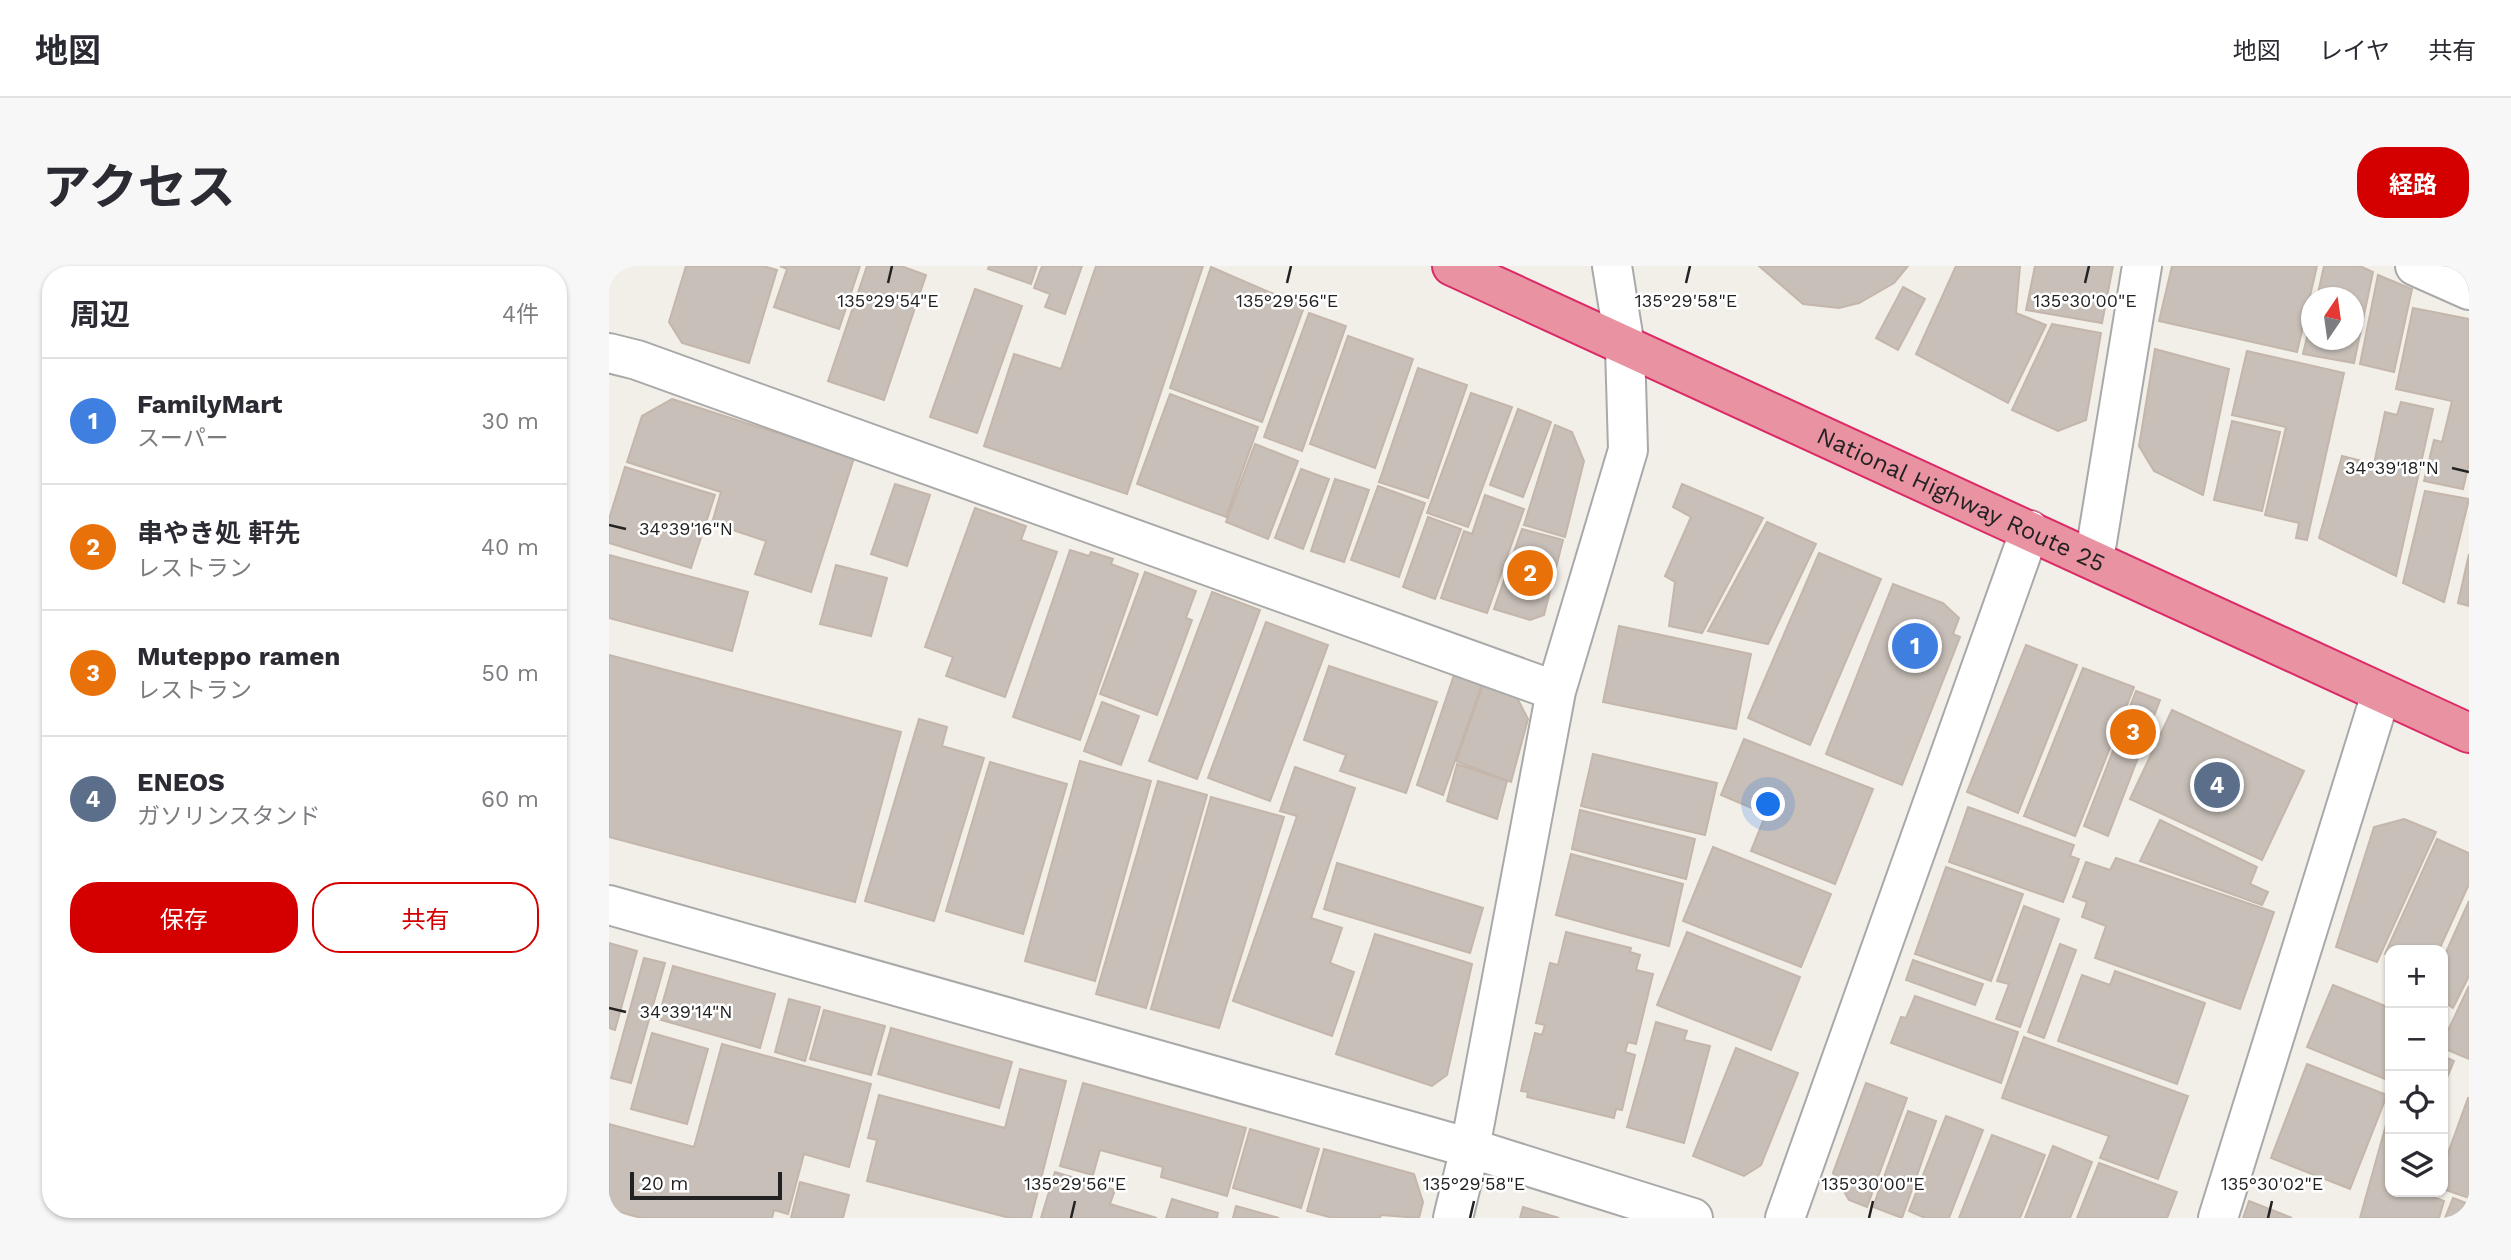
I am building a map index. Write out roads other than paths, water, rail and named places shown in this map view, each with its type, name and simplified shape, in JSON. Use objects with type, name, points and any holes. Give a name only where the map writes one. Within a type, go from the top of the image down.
[{"type":"highway","name":"National Highway Route 25","points":[[1452,266],[2469,733]]},
{"type":"street","points":[[1453,1218],[1470,1147],[1556,691],[1628,450],[1625,347],[1612,266]]},
{"type":"street","points":[[2094,560],[2142,266]]},
{"type":"street","points":[[2415,266],[2469,290]]},
{"type":"street","points":[[609,353],[637,360],[1556,691]]},
{"type":"street","points":[[1785,1218],[2030,530]]},
{"type":"street","points":[[2218,1218],[2381,694]]},
{"type":"street","points":[[609,905],[1470,1147],[1693,1218]]},
{"type":"place","name":"串やき処 軒先","points":[[1530,573]]},
{"type":"place","name":"FamilyMart","points":[[1915,646]]},
{"type":"place","name":"Muteppo ramen","points":[[2133,732]]},
{"type":"place","name":"ENEOS","points":[[2217,785]]}]
